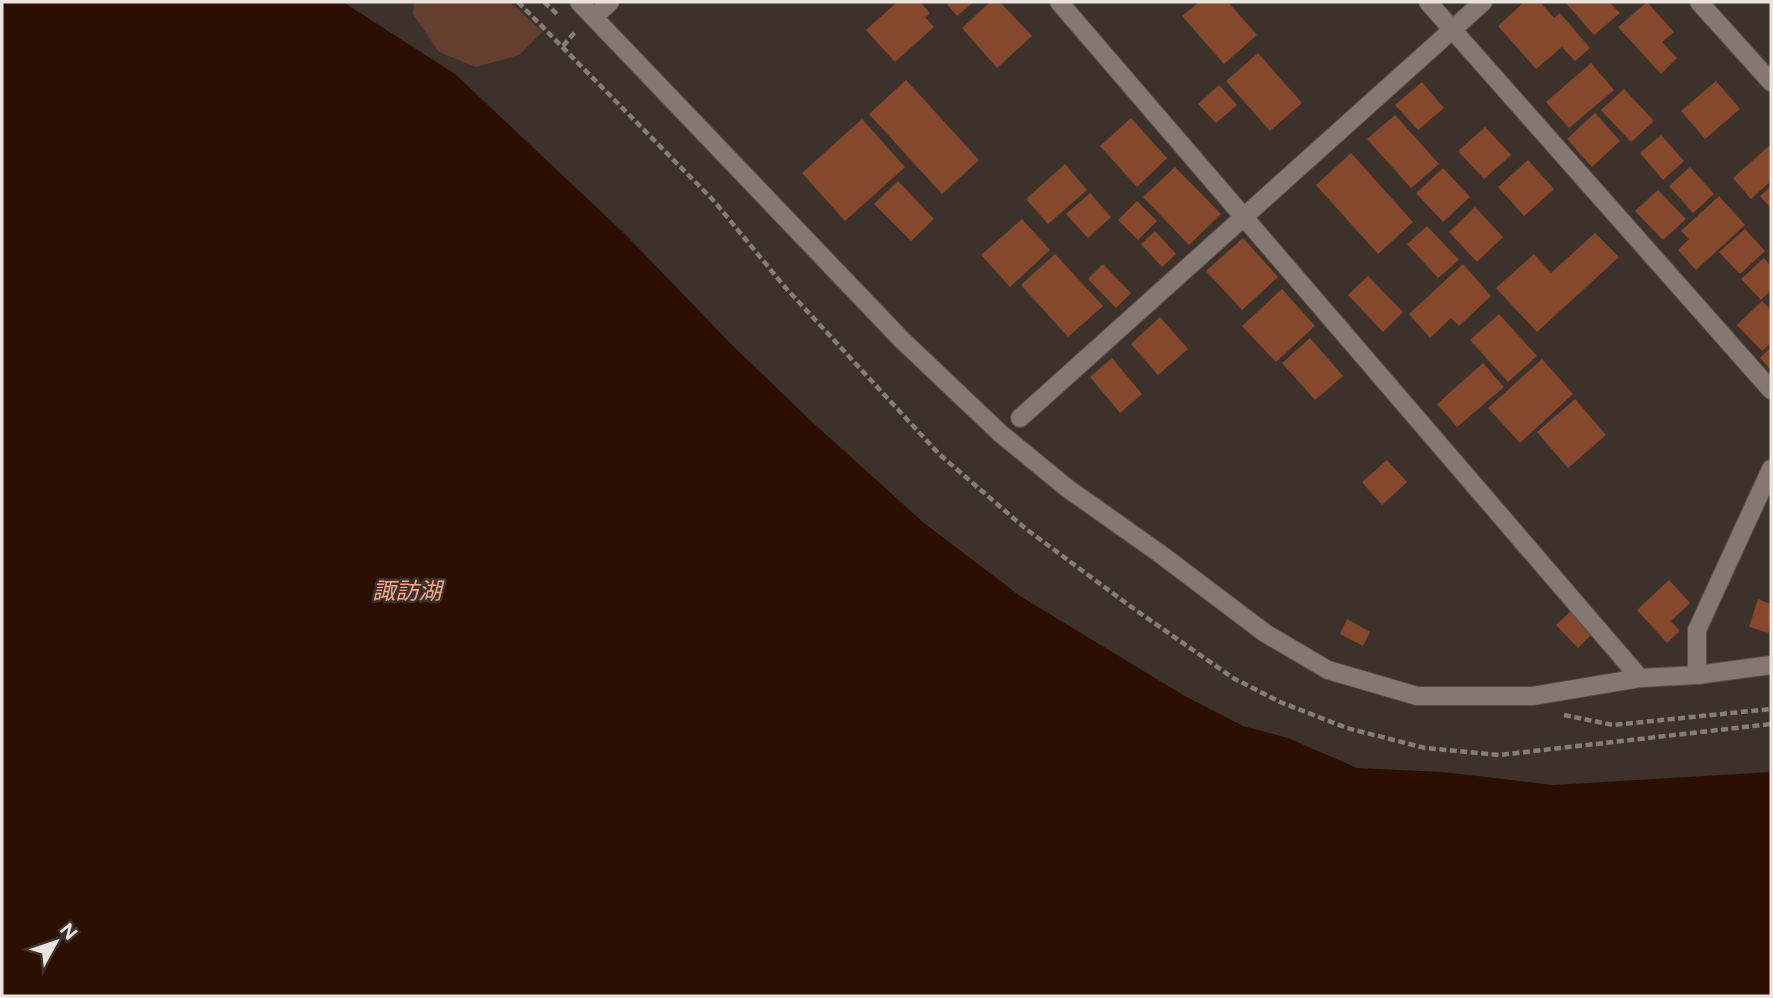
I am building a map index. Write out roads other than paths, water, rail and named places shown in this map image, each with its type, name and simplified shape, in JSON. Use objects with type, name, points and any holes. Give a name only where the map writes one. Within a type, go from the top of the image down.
[{"type":"street","points":[[579,2],[902,340],[1000,433],[1067,488],[1159,552],[1265,633],[1328,670],[1417,696],[1533,696],[1640,678],[1697,675],[1771,665]]},
{"type":"street","points":[[594,17],[610,2]]},
{"type":"street","points":[[1059,2],[1640,678]]},
{"type":"street","points":[[1428,2],[1771,390]]},
{"type":"street","points":[[1020,418],[1483,2]]},
{"type":"street","points":[[1699,2],[1771,82]]},
{"type":"street","points":[[1697,675],[1697,630],[1771,469]]},
{"type":"water","name":"諏訪湖","points":[[2,2],[343,2],[455,74],[626,235],[731,344],[811,421],[924,523],[1020,596],[1183,695],[1243,726],[1288,738],[1357,768],[1443,772],[1553,785],[1771,772],[1771,996],[2,996]]}]
